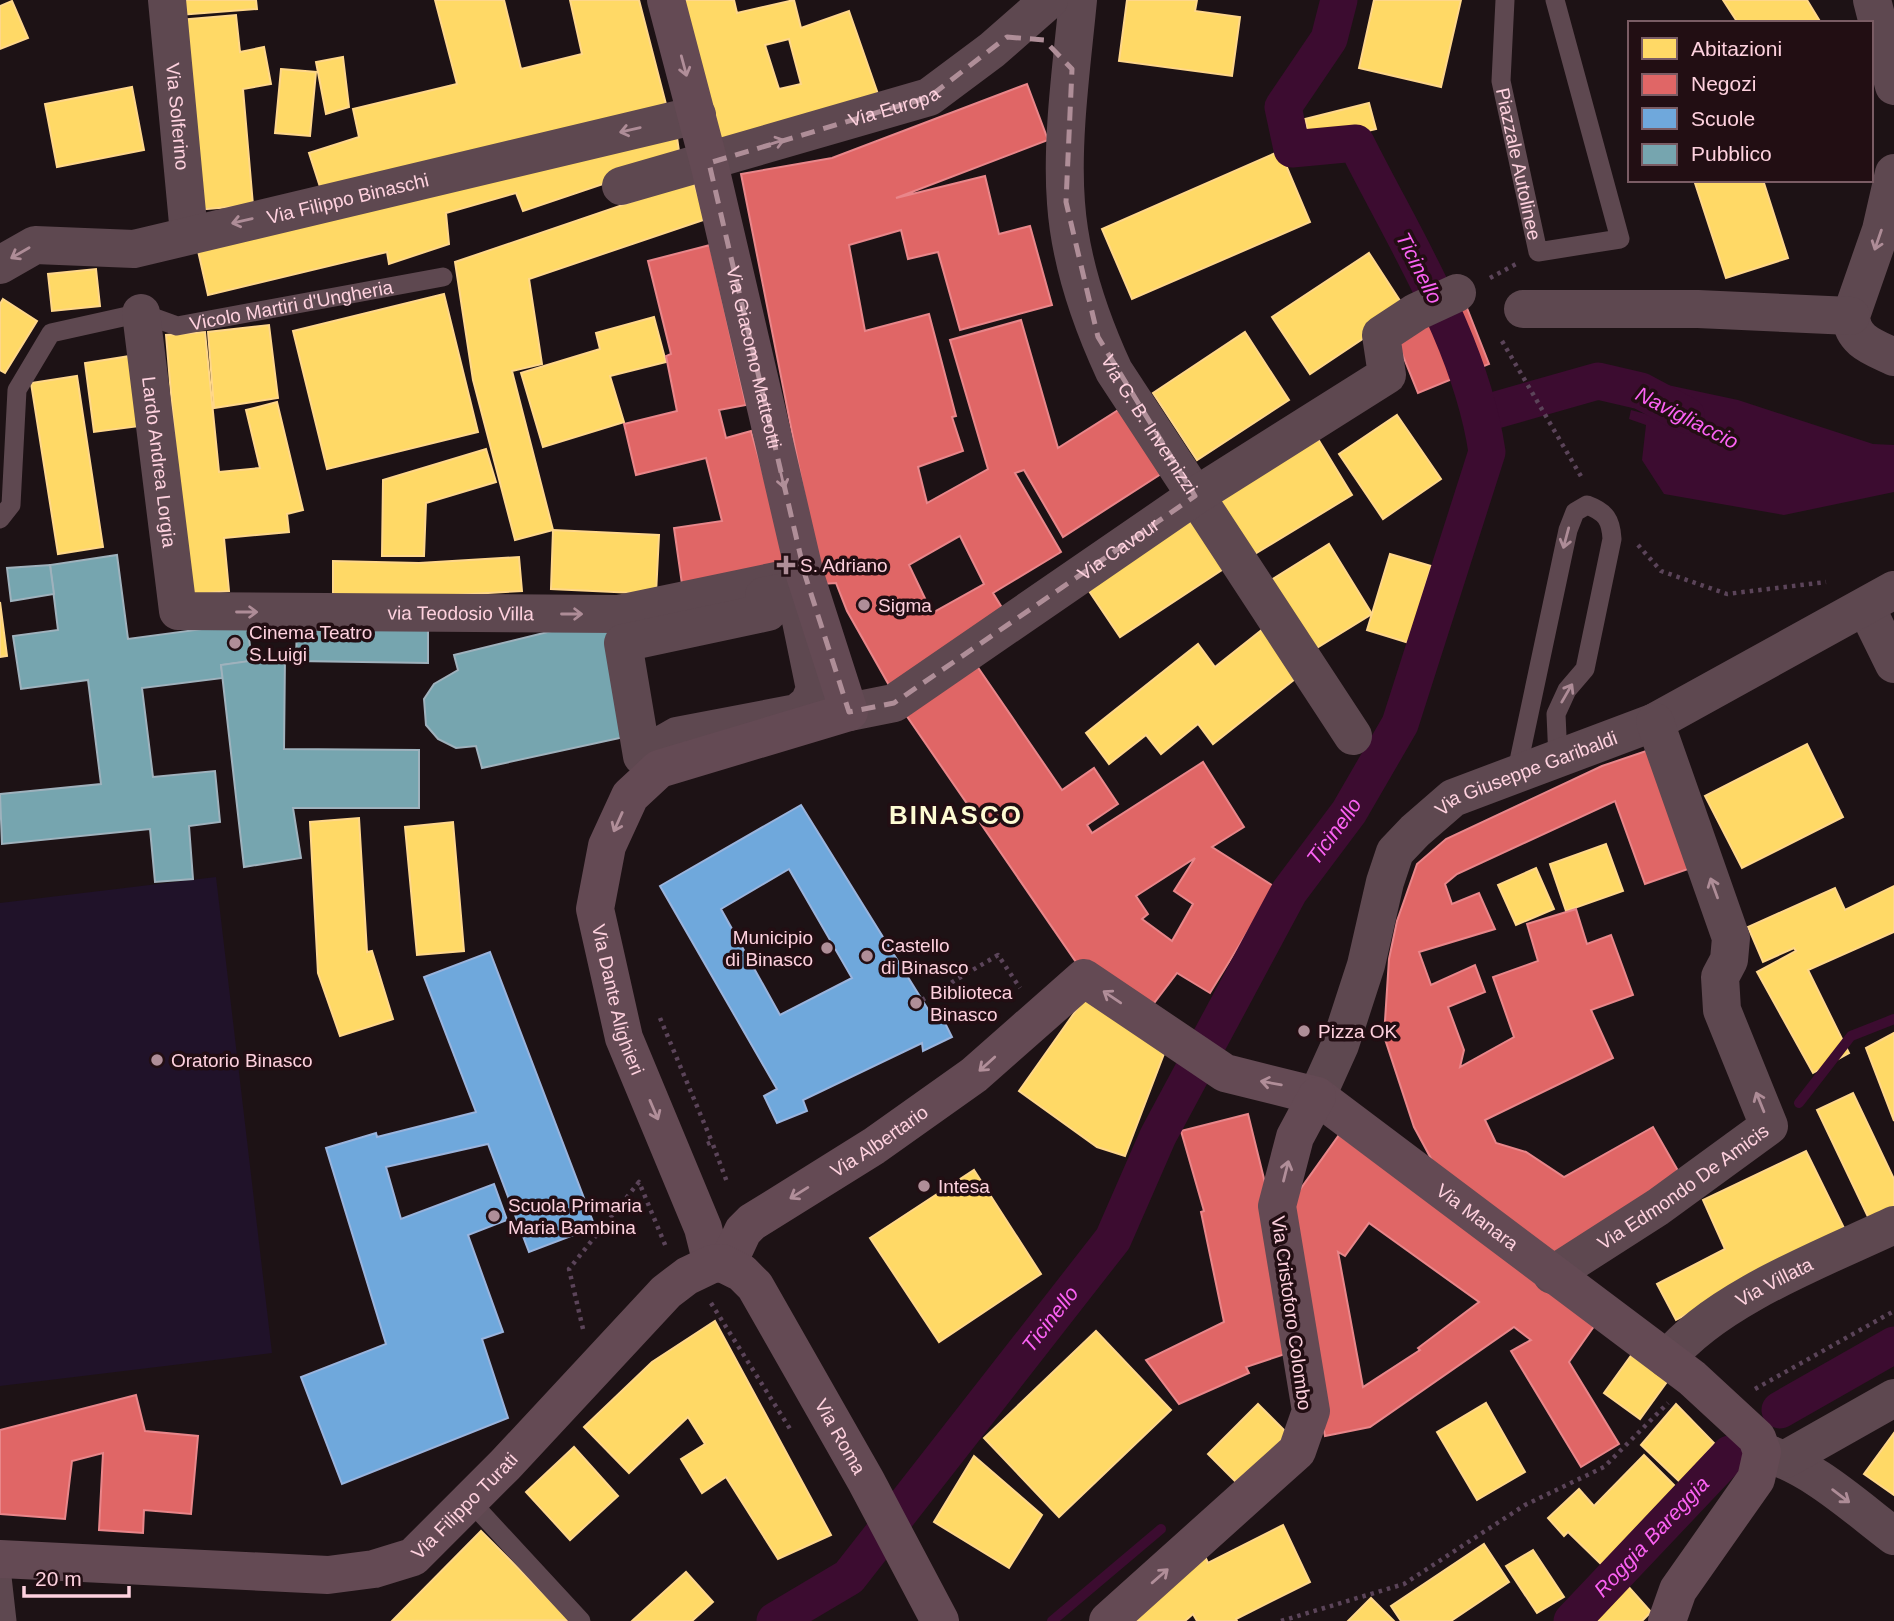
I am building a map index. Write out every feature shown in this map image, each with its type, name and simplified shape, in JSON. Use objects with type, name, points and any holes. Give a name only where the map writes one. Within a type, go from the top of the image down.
[{"type":"street","name":"Via Solferino","points":[[167,0],[189,233]]},
{"type":"street","name":"Via Giacomo Matteotti","points":[[666,0],[709,163],[805,575],[849,712]]},
{"type":"street","name":"Via Europa","points":[[621,186],[709,163],[929,97],[1007,37],[1049,0]]},
{"type":"street","name":"Via G. B. Invernizzi","points":[[1078,0],[1066,202],[1082,284],[1098,337],[1114,371],[1353,736]]},
{"type":"street","points":[[1872,0],[1894,86]]},
{"type":"street","points":[[1007,37],[1029,36],[1044,40],[1055,47],[1072,69]]},
{"type":"street","name":"Via Filippo Binaschi","points":[[0,265],[35,245],[134,249],[189,233],[697,115]]},
{"type":"street","points":[[1894,173],[1881,230],[1851,316],[1851,329],[1862,342],[1894,357]]},
{"type":"street","name":"Via Cavour","points":[[849,712],[894,703],[1195,496],[1387,375],[1381,335],[1416,312],[1470,288]]},
{"type":"street","points":[[1512,324],[1699,309],[1851,316]]},
{"type":"street","name":"Lardo Andrea Lorgia","points":[[141,313],[178,611]]},
{"type":"street","name":"via Teodosio Villa","points":[[178,611],[618,614],[805,575]]},
{"type":"street","points":[[795,592],[815,689],[809,703],[797,713],[677,736],[642,756],[623,643],[768,612],[764,596],[795,592]]},
{"type":"street","points":[[1880,598],[1894,664]]},
{"type":"street","name":"Via Giuseppe Garibaldi","points":[[1317,1096],[1340,1045],[1366,965],[1395,852],[1453,798],[1655,722],[1880,598]]},
{"type":"street","name":"Via Dante Alighieri","points":[[720,1264],[702,1228],[624,1038],[595,909],[607,846],[630,796],[659,769],[849,712]]},
{"type":"street","name":"Via Edmondo De Amicis","points":[[1552,1275],[1658,1207],[1769,1126],[1722,1010],[1720,977],[1729,960],[1731,938],[1655,722]]},
{"type":"street","name":"Via Manara","points":[[1031,1006],[1084,978],[1225,1073],[1317,1096],[1552,1275],[1680,1368],[1774,1455],[1894,1536]]},
{"type":"street","name":"Via Albertario","points":[[720,1264],[752,1222],[874,1146],[974,1075],[1031,1006]]},
{"type":"street","name":"Via Cristoforo Colombo","points":[[1108,1621],[1297,1451],[1311,1411],[1277,1206],[1294,1137],[1317,1096]]},
{"type":"street","name":"Via Villata","points":[[1680,1368],[1695,1332],[1754,1292],[1894,1224]]},
{"type":"street","name":"Via Roma","points":[[720,1264],[742,1273],[755,1286],[866,1481],[940,1621]]},
{"type":"street","name":"Via Filippo Turati","points":[[0,1559],[328,1575],[374,1569],[413,1557],[470,1501],[666,1292],[687,1276],[720,1264]]},
{"type":"street","points":[[1667,1621],[1678,1590],[1774,1455],[1894,1398]]},
{"type":"lane","name":"Piazzale Autolinee","points":[[1505,0],[1501,81],[1538,252],[1620,239],[1555,0]]},
{"type":"lane","name":"Vicolo Martiri d'Ungheria","points":[[141,313],[177,327],[443,276]]},
{"type":"lane","points":[[0,519],[11,505],[17,390],[51,333],[141,313]]},
{"type":"lane","points":[[1516,775],[1568,530],[1575,512],[1587,505],[1601,510],[1611,523],[1612,539],[1585,668],[1567,690],[1556,714],[1558,759]]},
{"type":"lane","points":[[470,1501],[581,1621]]},
{"type":"lane","points":[[0,1559],[6,1621]]},
{"type":"path","points":[[1470,288],[1538,252]]},
{"type":"path","points":[[1512,324],[1563,446],[1587,487],[1587,505]]},
{"type":"path","points":[[1633,539],[1661,571],[1727,594],[1816,585],[1829,581]]},
{"type":"path","points":[[922,1000],[998,955],[1031,1006]]},
{"type":"path","points":[[660,1016],[730,1189]]},
{"type":"path","points":[[584,1332],[569,1269],[639,1182],[712,1142]]},
{"type":"path","points":[[639,1182],[667,1249]]},
{"type":"path","points":[[710,1302],[796,1439]]},
{"type":"path","points":[[1724,1408],[1894,1311]]},
{"type":"path","points":[[1281,1621],[1404,1584],[1525,1505],[1604,1467],[1680,1368]]},
{"type":"highlighted area","points":[[1007,37],[1044,40],[1072,69],[1066,202],[1098,337],[1195,496],[894,703],[849,712],[805,575],[709,163],[929,97]]},
{"type":"shaded area","points":[[216,877],[272,1353],[0,1386],[0,903]]},
{"type":"water","points":[[1644,380],[1738,400],[1873,444],[1894,445],[1894,492],[1784,515],[1664,494],[1642,460],[1646,425],[1629,419],[1631,410],[1653,416],[1654,408],[1638,404]]},
{"type":"building: Abitazioni","points":[[177,0],[256,0],[257,9],[179,15]]},
{"type":"building: Abitazioni","points":[[435,0],[504,0],[521,69],[582,54],[570,0],[639,0],[667,108],[322,193],[309,153],[359,137],[353,109],[457,84]]},
{"type":"building: Abitazioni","points":[[679,0],[734,0],[737,13],[794,0],[801,28],[849,11],[878,94],[722,144]],"holes":[[[789,39],[801,84],[779,89],[765,45]]]},
{"type":"building: Abitazioni","points":[[1127,0],[1197,0],[1195,11],[1240,17],[1232,76],[1119,61]]},
{"type":"building: Abitazioni","points":[[1374,0],[1461,0],[1441,87],[1359,68]]},
{"type":"building: Abitazioni","points":[[1723,0],[1807,0],[1820,21],[1737,21]]},
{"type":"building: Abitazioni","points":[[12,1],[28,38],[0,49],[0,6]]},
{"type":"building: Abitazioni","points":[[236,15],[240,52],[264,47],[271,84],[243,89],[253,205],[196,210],[179,20]]},
{"type":"building: Abitazioni","points":[[343,57],[349,107],[326,114],[316,62]]},
{"type":"building: Abitazioni","points":[[281,69],[316,72],[310,136],[275,133]]},
{"type":"building: Abitazioni","points":[[132,87],[144,150],[57,167],[45,104]]},
{"type":"building: Abitazioni","points":[[1369,103],[1376,129],[1311,144],[1305,119]]},
{"type":"building: Abitazioni","points":[[675,124],[680,158],[523,211],[516,193],[446,213],[449,244],[389,264],[387,252],[208,295],[196,242]]},
{"type":"building: Abitazioni","points":[[1280,151],[1310,222],[1132,299],[1102,229]]},
{"type":"building: Abitazioni","points":[[693,181],[706,219],[529,279],[542,364],[512,371],[553,530],[515,540],[473,380],[455,262]]},
{"type":"building: Abitazioni","points":[[1695,182],[1764,182],[1788,258],[1726,278]]},
{"type":"building: Abitazioni","points":[[1369,253],[1406,310],[1310,374],[1272,317]]},
{"type":"building: Abitazioni","points":[[96,269],[100,306],[52,311],[48,274]]},
{"type":"building: Abitazioni","points":[[444,294],[478,432],[327,469],[293,331]]},
{"type":"building: Abitazioni","points":[[3,299],[37,321],[5,373],[0,370],[0,304]]},
{"type":"building: Abitazioni","points":[[654,317],[666,362],[610,376],[624,422],[543,447],[521,373],[600,349],[596,333]]},
{"type":"building: Abitazioni","points":[[269,325],[278,398],[214,408],[208,332]]},
{"type":"building: Abitazioni","points":[[205,332],[219,472],[260,468],[246,410],[277,402],[303,510],[287,514],[289,532],[224,538],[229,591],[188,595],[166,335]]},
{"type":"building: Abitazioni","points":[[1245,332],[1289,400],[1197,460],[1153,393]]},
{"type":"building: Abitazioni","points":[[130,356],[140,426],[94,432],[85,363]]},
{"type":"building: Abitazioni","points":[[77,376],[103,547],[58,554],[31,383]]},
{"type":"building: Abitazioni","points":[[1397,415],[1441,479],[1383,519],[1339,454]]},
{"type":"building: Abitazioni","points":[[1318,439],[1352,495],[1245,560],[1211,504]]},
{"type":"building: Abitazioni","points":[[486,449],[496,482],[426,503],[424,556],[382,556],[383,480]]},
{"type":"building: Abitazioni","points":[[1192,518],[1225,568],[1120,637],[1087,588]]},
{"type":"building: Abitazioni","points":[[553,530],[659,535],[656,594],[551,589]]},
{"type":"building: Abitazioni","points":[[1329,544],[1372,614],[1310,652],[1268,582]]},
{"type":"building: Abitazioni","points":[[1390,554],[1431,566],[1409,643],[1367,630]]},
{"type":"building: Abitazioni","points":[[519,557],[522,591],[419,597],[333,597],[333,561],[419,563]]},
{"type":"building: Abitazioni","points":[[0,602],[7,656],[0,657]]},
{"type":"building: Abitazioni","points":[[1263,629],[1300,675],[1213,744],[1198,724],[1161,754],[1146,735],[1109,764],[1086,733],[1198,644],[1215,667]]},
{"type":"building: Abitazioni","points":[[1807,744],[1843,817],[1742,868],[1705,796]]},
{"type":"building: Abitazioni","points":[[359,818],[367,952],[372,951],[393,1019],[340,1036],[318,973],[310,822]]},
{"type":"building: Abitazioni","points":[[453,822],[464,951],[417,955],[405,827]]},
{"type":"building: Abitazioni","points":[[1606,844],[1623,891],[1566,911],[1550,864]]},
{"type":"building: Abitazioni","points":[[1536,868],[1554,909],[1516,925],[1498,885]]},
{"type":"building: Abitazioni","points":[[1894,886],[1894,932],[1808,970],[1849,1053],[1813,1073],[1757,972],[1796,951],[1794,948],[1763,962],[1748,927],[1835,888],[1845,910]]},
{"type":"building: Abitazioni","points":[[1087,995],[1165,1051],[1125,1156],[1097,1147],[1019,1091]]},
{"type":"building: Abitazioni","points":[[1894,1033],[1894,1121],[1866,1048]]},
{"type":"building: Abitazioni","points":[[1853,1093],[1894,1179],[1894,1208],[1869,1219],[1817,1110]]},
{"type":"building: Abitazioni","points":[[1806,1151],[1846,1232],[1676,1320],[1657,1284],[1725,1249],[1703,1200]]},
{"type":"building: Abitazioni","points":[[974,1170],[1041,1274],[939,1342],[870,1238]]},
{"type":"building: Abitazioni","points":[[715,1321],[831,1535],[778,1559],[726,1477],[702,1493],[681,1459],[705,1444],[688,1417],[629,1473],[584,1427],[652,1362]]},
{"type":"building: Abitazioni","points":[[1096,1331],[1171,1410],[1059,1517],[984,1438]]},
{"type":"building: Abitazioni","points":[[1633,1353],[1669,1379],[1640,1419],[1604,1393]]},
{"type":"building: Abitazioni","points":[[1486,1403],[1525,1472],[1477,1500],[1437,1432]]},
{"type":"building: Abitazioni","points":[[1258,1404],[1288,1434],[1238,1484],[1208,1454]]},
{"type":"building: Abitazioni","points":[[1676,1404],[1714,1443],[1682,1484],[1641,1445]]},
{"type":"building: Abitazioni","points":[[1894,1433],[1894,1495],[1864,1474]]},
{"type":"building: Abitazioni","points":[[574,1447],[618,1496],[570,1540],[526,1492]]},
{"type":"building: Abitazioni","points":[[1644,1455],[1677,1488],[1602,1565],[1568,1532],[1564,1536],[1548,1518],[1579,1489],[1594,1506]]},
{"type":"building: Abitazioni","points":[[974,1456],[1042,1515],[1009,1568],[934,1522]]},
{"type":"building: Abitazioni","points":[[1283,1525],[1310,1582],[1236,1619],[1237,1621],[1197,1621],[1193,1614],[1185,1621],[1127,1621],[1202,1550],[1208,1563]]},
{"type":"building: Abitazioni","points":[[481,1531],[570,1620],[392,1621]]},
{"type":"building: Abitazioni","points":[[1484,1544],[1509,1582],[1451,1621],[1401,1621],[1391,1606]]},
{"type":"building: Abitazioni","points":[[1533,1550],[1564,1597],[1537,1613],[1506,1566]]},
{"type":"building: Abitazioni","points":[[686,1572],[713,1602],[692,1621],[632,1621]]},
{"type":"building: Abitazioni","points":[[1626,1584],[1651,1612],[1642,1621],[1590,1621]]},
{"type":"building: Abitazioni","points":[[1371,1598],[1394,1621],[1348,1621]]},
{"type":"building: Negozi","points":[[1027,84],[1048,140],[896,198],[985,176],[999,234],[1030,226],[1052,305],[960,330],[938,252],[908,259],[901,230],[849,245],[865,331],[929,314],[956,416],[952,417],[963,451],[918,467],[927,503],[988,469],[950,340],[1021,320],[1058,448],[1120,409],[1161,474],[1063,537],[1024,470],[1015,473],[1061,552],[993,593],[1009,619],[894,694],[847,611],[836,583],[822,584],[741,174],[832,158]],"holes":[[[960,536],[984,584],[932,613],[909,565]]]},
{"type":"building: Negozi","points":[[710,245],[746,405],[719,410],[726,438],[751,431],[790,567],[683,591],[674,528],[722,521],[706,458],[636,475],[624,424],[677,411],[666,356],[671,354],[648,261]]},
{"type":"building: Negozi","points":[[1465,303],[1489,364],[1418,393],[1393,331]]},
{"type":"building: Negozi","points":[[977,666],[1062,790],[1094,768],[1118,804],[1087,825],[1092,833],[1203,762],[1244,827],[1212,847],[1275,887],[1210,993],[1177,973],[1145,1015],[1078,965],[906,715]],"holes":[[[1195,858],[1174,891],[1193,904],[1172,941],[1142,919],[1148,914],[1136,896]]]},
{"type":"building: Negozi","points":[[1652,749],[1694,867],[1645,884],[1615,801],[1457,874],[1445,884],[1452,904],[1479,893],[1495,929],[1419,952],[1431,985],[1475,965],[1485,992],[1448,1007],[1464,1050],[1460,1067],[1514,1037],[1493,977],[1538,961],[1527,924],[1576,909],[1587,944],[1611,935],[1633,995],[1591,1010],[1613,1058],[1485,1120],[1496,1143],[1526,1152],[1564,1177],[1653,1127],[1685,1183],[1558,1263],[1434,1164],[1414,1127],[1384,1036],[1389,959],[1397,921],[1417,864],[1446,839],[1602,766]]},
{"type":"building: Negozi","points":[[1248,1114],[1268,1195],[1294,1351],[1246,1367],[1249,1373],[1179,1404],[1146,1360],[1224,1322],[1201,1212],[1204,1211],[1181,1131]]},
{"type":"building: Negozi","points":[[1339,1135],[1597,1322],[1569,1362],[1619,1444],[1581,1467],[1511,1351],[1531,1340],[1514,1327],[1370,1427],[1325,1436],[1284,1212]],"holes":[[[1369,1223],[1479,1302],[1418,1348],[1420,1350],[1363,1387],[1338,1252],[1345,1256]]]},
{"type":"building: Negozi","points":[[136,1395],[145,1431],[198,1436],[191,1514],[144,1510],[143,1533],[99,1530],[103,1453],[72,1461],[65,1519],[0,1514],[0,1430]]},
{"type":"building: Scuole","name":"Castello di Binasco","points":[[801,805],[929,1011],[938,1009],[952,1037],[923,1051],[922,1043],[803,1100],[807,1111],[777,1123],[764,1096],[777,1089],[660,886]],"holes":[[[789,869],[852,978],[780,1015],[721,909]]]},
{"type":"building: Scuole","points":[[490,952],[595,1227],[529,1252],[488,1144],[386,1167],[401,1219],[494,1184],[507,1220],[468,1235],[503,1332],[482,1339],[508,1418],[342,1484],[301,1377],[386,1344],[326,1148],[376,1133],[377,1137],[476,1112],[424,977]]},
{"type":"building: Pubblico","points":[[117,555],[128,639],[247,623],[252,661],[221,665],[223,678],[142,688],[153,777],[215,771],[220,822],[189,826],[193,879],[155,882],[150,829],[2,844],[0,794],[101,784],[88,680],[21,689],[13,636],[58,630],[50,565]]},
{"type":"building: Pubblico","points":[[50,565],[54,594],[11,601],[7,568]]},
{"type":"building: Pubblico","points":[[605,618],[629,736],[482,768],[476,746],[456,748],[438,739],[426,725],[424,699],[434,684],[458,670],[454,655]]},
{"type":"building: Pubblico","points":[[297,622],[428,623],[428,663],[296,661]]},
{"type":"building: Pubblico","points":[[285,656],[284,749],[419,750],[419,808],[293,808],[301,858],[244,867],[221,665]]},
{"type":"waterway","name":"Ticinello","points":[[775,1621],[849,1577],[1113,1239],[1158,1136],[1289,892],[1349,812],[1400,724],[1487,452],[1479,411],[1451,332],[1415,255],[1356,143],[1292,149],[1283,107],[1329,39],[1339,0]]},
{"type":"waterway","name":"Navigliaccio","points":[[1482,414],[1598,381],[1641,391],[1686,415]]},
{"type":"waterway","points":[[1799,1103],[1851,1036],[1894,1019]]},
{"type":"waterway","name":"Roggia Bareggia","points":[[1780,1410],[1894,1345]]},
{"type":"waterway","name":"Roggia Bareggia","points":[[1572,1621],[1730,1454]]},
{"type":"waterway","points":[[1052,1621],[1161,1529]]},
{"type":"place","name":"S. Adriano","points":[[786,565]]},
{"type":"place","name":"Sigma","points":[[864,605]]},
{"type":"place","name":"Cinema Teatro S.Luigi","points":[[235,643]]},
{"type":"place","name":"Municipio di Binasco","points":[[827,948]]},
{"type":"place","name":"Castello di Binasco","points":[[867,956]]},
{"type":"place","name":"Biblioteca Binasco","points":[[916,1003]]},
{"type":"place","name":"Pizza OK","points":[[1304,1031]]},
{"type":"place","name":"Oratorio Binasco","points":[[157,1060]]},
{"type":"place","name":"Intesa","points":[[924,1186]]},
{"type":"place","name":"Scuola Primaria Maria Bambina","points":[[494,1216]]},
{"type":"district","name":"BINASCO","points":[[956,815]]}]
